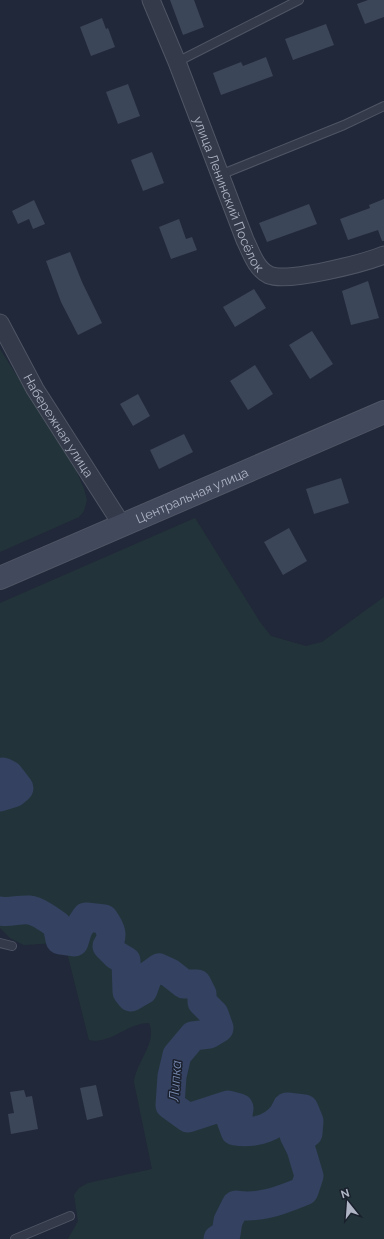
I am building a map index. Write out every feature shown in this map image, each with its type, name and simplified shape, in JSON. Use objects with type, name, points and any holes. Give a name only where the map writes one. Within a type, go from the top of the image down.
[{"type":"main road","name":"Центральная улица","points":[[0,578],[384,412]]},
{"type":"street","name":"улица Ленинский Посёлок","points":[[151,0],[177,62],[245,240],[259,268],[269,275],[280,277],[332,269],[371,260],[384,255]]},
{"type":"street","name":"Набережная улица","points":[[0,323],[35,389],[122,525]]},
{"type":"lane","points":[[177,62],[299,0]]},
{"type":"lane","points":[[220,175],[344,125],[384,106]]},
{"type":"lane","points":[[0,943],[12,946]]},
{"type":"lane","points":[[15,1239],[70,1216]]},
{"type":"shaded area","points":[[0,349],[75,468],[87,500],[84,511],[79,517],[0,552]]},
{"type":"shaded area","points":[[195,518],[260,622],[271,636],[306,646],[322,642],[384,597],[384,1239],[68,1239],[78,1221],[74,1195],[79,1188],[88,1183],[152,1169],[134,1082],[138,1067],[149,1045],[151,1030],[149,1023],[142,1024],[134,1026],[112,1037],[97,1041],[89,1040],[66,948],[55,943],[24,945],[10,938],[0,928],[0,603]]},
{"type":"building","points":[[170,0],[194,0],[204,27],[183,35]]},
{"type":"building","points":[[368,0],[384,0],[384,17],[365,24],[357,4]]},
{"type":"building","points":[[102,18],[106,29],[108,28],[115,47],[91,56],[80,27]]},
{"type":"building","points":[[326,24],[334,45],[293,60],[285,39]]},
{"type":"building","points":[[266,57],[273,76],[221,95],[213,73],[241,62],[243,66]]},
{"type":"building","points":[[128,84],[140,116],[118,124],[106,92]]},
{"type":"building","points":[[152,152],[164,183],[143,191],[131,160]]},
{"type":"building","points":[[384,199],[384,241],[382,241],[378,230],[348,240],[340,219],[370,208],[369,205]]},
{"type":"building","points":[[34,200],[45,224],[33,229],[29,219],[18,224],[12,211]]},
{"type":"building","points":[[309,204],[317,224],[267,242],[259,223]]},
{"type":"building","points":[[179,219],[186,239],[192,237],[197,250],[171,259],[159,227]]},
{"type":"building","points":[[70,252],[82,282],[102,323],[78,335],[61,302],[46,261]]},
{"type":"building","points":[[368,281],[379,318],[351,325],[342,291]]},
{"type":"building","points":[[254,289],[266,308],[235,327],[223,307]]},
{"type":"building","points":[[312,331],[333,364],[310,379],[289,345]]},
{"type":"building","points":[[255,365],[273,394],[248,410],[230,381]]},
{"type":"building","points":[[138,394],[150,416],[133,426],[120,404]]},
{"type":"building","points":[[184,434],[193,452],[159,469],[150,450]]},
{"type":"building","points":[[341,478],[349,503],[314,514],[306,489]]},
{"type":"building","points":[[289,528],[307,561],[283,575],[264,542]]},
{"type":"building","points":[[96,1085],[103,1116],[87,1120],[80,1088]]},
{"type":"building","points":[[24,1090],[26,1097],[32,1096],[38,1129],[11,1134],[8,1114],[14,1113],[10,1092]]},
{"type":"waterway","name":"Липка","points":[[0,777],[3,772],[9,775],[19,788],[13,793],[0,797]]},
{"type":"waterway","name":"Липка","points":[[0,911],[7,912],[29,910],[36,912],[57,925],[60,940],[74,942],[78,929],[86,917],[104,919],[111,932],[107,946],[116,955],[126,961],[127,992],[131,997],[143,990],[148,976],[159,968],[170,973],[184,984],[197,984],[202,994],[202,1002],[214,1014],[219,1028],[209,1034],[193,1036],[177,1055],[172,1076],[170,1105],[188,1118],[228,1105],[239,1108],[238,1116],[231,1120],[235,1131],[243,1132],[258,1130],[272,1125],[278,1120],[287,1107],[304,1109],[309,1121],[308,1133],[299,1131],[294,1135],[301,1149],[309,1176],[304,1191],[262,1205],[236,1205],[228,1221],[226,1234],[218,1239]]}]
